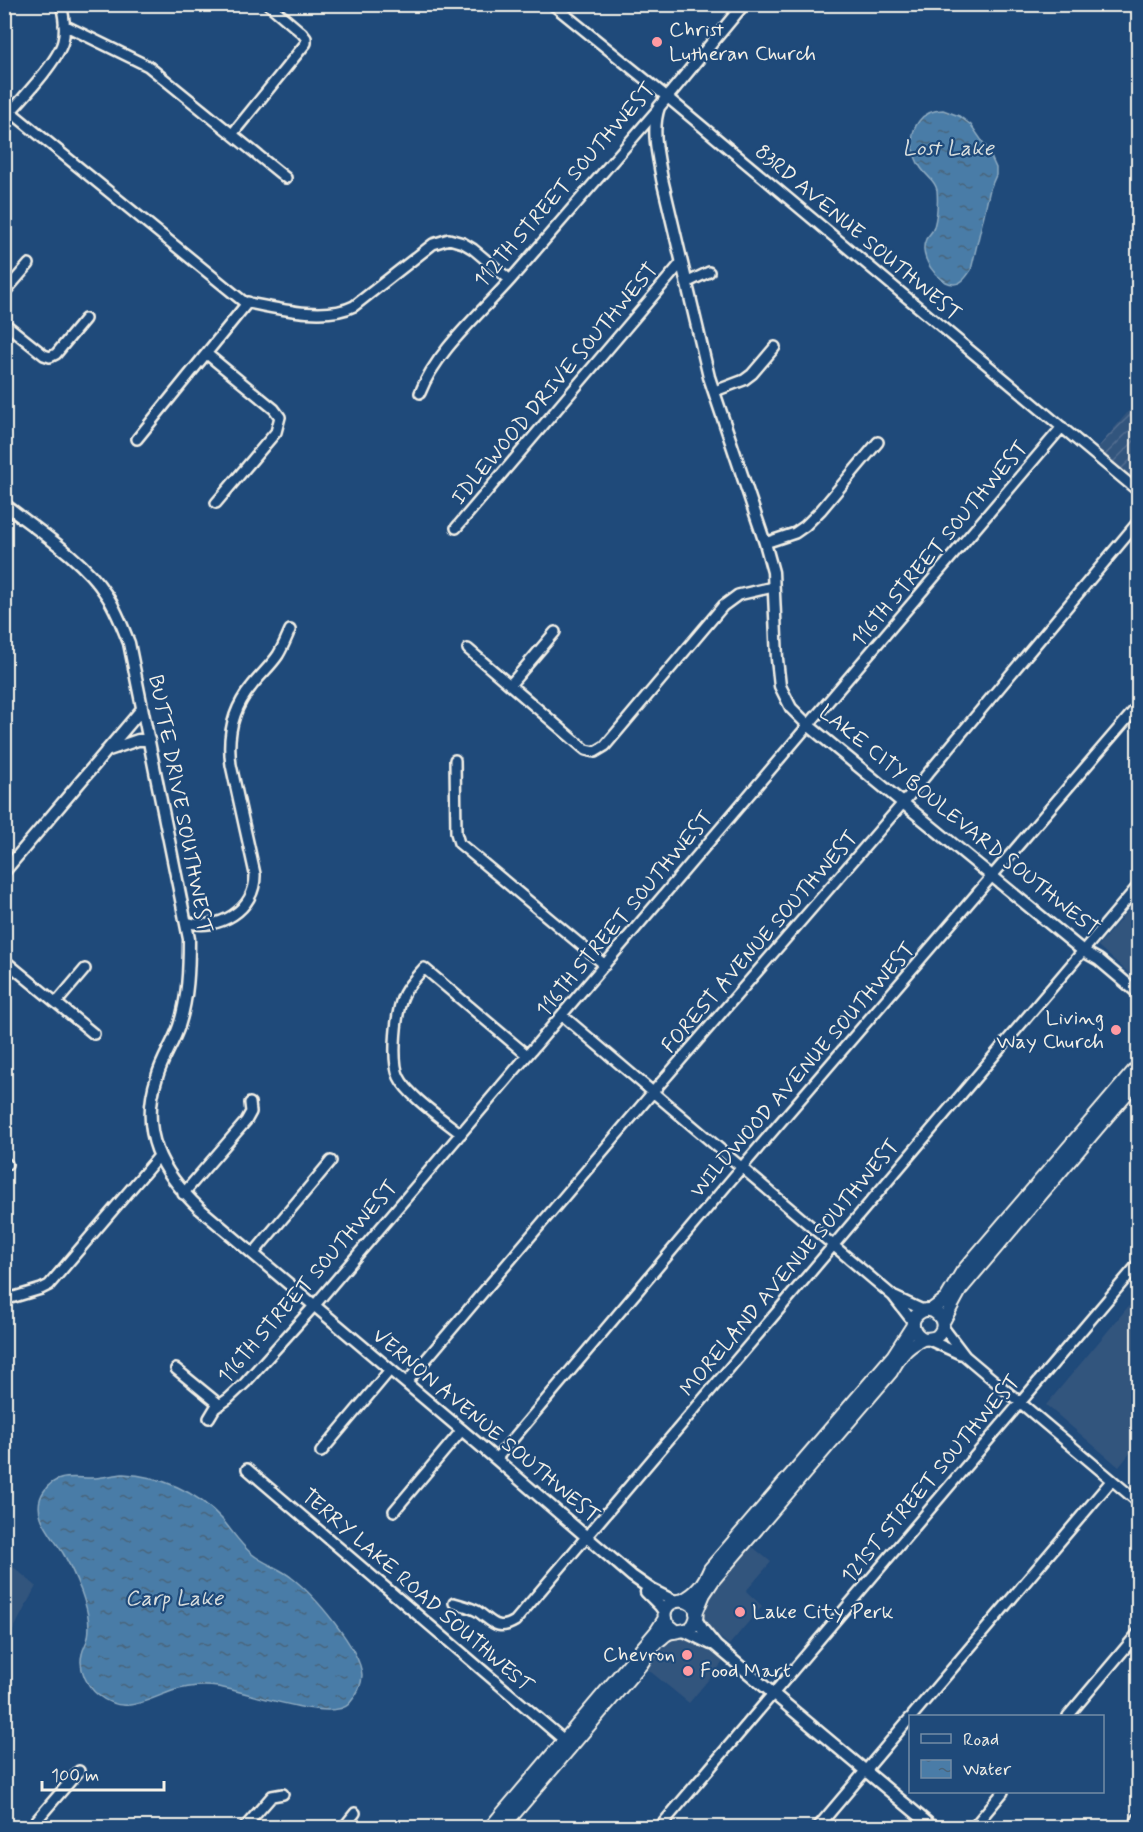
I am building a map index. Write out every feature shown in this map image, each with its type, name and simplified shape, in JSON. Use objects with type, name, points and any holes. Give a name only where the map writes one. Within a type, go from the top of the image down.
[{"type":"main road","points":[[490,1827],[656,1632],[669,1604],[691,1596],[701,1587],[710,1569],[893,1356],[916,1316],[946,1299],[962,1272],[1138,1066]]},
{"type":"main road","points":[[502,1827],[642,1663],[654,1644],[662,1638],[693,1626],[704,1594],[714,1579],[887,1377],[905,1352],[938,1336],[961,1289],[1138,1080]]},
{"type":"main road","points":[[927,1310],[937,1313],[943,1324]]},
{"type":"main road","points":[[913,1324],[916,1334],[926,1340]]},
{"type":"main road","points":[[678,1601],[692,1605],[696,1616]]},
{"type":"main road","points":[[665,1616],[669,1627],[680,1631]]},
{"type":"street","points":[[61,4],[64,26],[63,41],[57,55],[8,116],[240,299],[274,308],[318,313],[340,311],[354,306],[433,244],[449,239],[473,249],[510,280]]},
{"type":"street","points":[[233,134],[306,43],[306,38],[302,33],[268,4]]},
{"type":"street","name":"83RD AVENUE SOUTHWEST","points":[[552,4],[667,97],[1138,491]]},
{"type":"street","name":"112TH STREET SOUTHWEST","points":[[420,393],[426,377],[443,354],[659,107],[744,4]]},
{"type":"street","points":[[64,26],[148,66],[286,178]]},
{"type":"street","points":[[468,650],[581,746],[595,752],[605,746],[723,606],[738,595],[773,587],[773,572],[765,543],[709,377],[688,282],[681,263],[657,148],[656,120],[659,107]]},
{"type":"street","name":"IDLEWOOD DRIVE SOUTHWEST","points":[[456,528],[681,263]]},
{"type":"street","points":[[4,293],[28,264]]},
{"type":"street","points":[[688,282],[709,272]]},
{"type":"street","points":[[136,439],[248,302]]},
{"type":"street","points":[[4,323],[48,357],[56,354],[85,319]]},
{"type":"street","points":[[715,391],[744,380],[775,347]]},
{"type":"street","points":[[207,354],[279,413],[280,420],[276,432],[216,503]]},
{"type":"street","name":"116TH STREET SOUTHWEST","points":[[209,1418],[213,1411],[245,1383],[314,1306],[1062,427]]},
{"type":"street","points":[[765,543],[795,533],[805,526],[878,442]]},
{"type":"street","name":"BUTTE DRIVE SOUTHWEST","points":[[4,504],[79,564],[104,590],[116,610],[129,643],[189,939],[187,993],[179,1025],[157,1076],[152,1103],[151,1115],[159,1156],[183,1194],[314,1306]]},
{"type":"street","name":"FOREST AVENUE SOUTHWEST","points":[[406,1383],[903,803],[1138,522]]},
{"type":"street","name":"LAKE CITY BOULEVARD SOUTHWEST","points":[[773,587],[780,686],[786,700],[798,715],[1083,951],[1099,960],[1138,993]]},
{"type":"street","points":[[186,922],[209,925],[224,921],[246,904],[254,890],[255,874],[230,759],[230,732],[242,699],[277,656],[290,630]]},
{"type":"street","points":[[510,685],[555,632]]},
{"type":"street","name":"WILDWOOD AVENUE SOUTHWEST","points":[[496,1459],[742,1167],[1138,706]]},
{"type":"street","points":[[4,873],[142,709]]},
{"type":"street","points":[[106,751],[138,740],[149,740]]},
{"type":"street","points":[[455,760],[455,819],[459,843],[605,965]]},
{"type":"street","name":"MORELAND AVENUE SOUTHWEST","points":[[453,1603],[476,1611],[499,1626],[507,1626],[515,1621],[1138,886]]},
{"type":"street","points":[[4,960],[94,1034]]},
{"type":"street","points":[[461,1134],[417,1098],[399,1078],[397,1071],[395,1051],[401,1003],[406,991],[424,968],[527,1056]]},
{"type":"street","points":[[57,1002],[86,969]]},
{"type":"street","points":[[562,1015],[893,1296],[913,1324]]},
{"type":"street","points":[[183,1194],[246,1121],[251,1112],[250,1103]]},
{"type":"street","points":[[4,1300],[49,1285],[159,1156]]},
{"type":"street","points":[[253,1254],[331,1161]]},
{"type":"street","name":"121ST STREET SOUTHWEST","points":[[659,1827],[1138,1264]]},
{"type":"street","points":[[893,1296],[927,1310]]},
{"type":"street","name":"VERNON AVENUE SOUTHWEST","points":[[314,1306],[632,1576],[652,1590],[678,1601]]},
{"type":"street","points":[[943,1324],[965,1356],[1138,1502]]},
{"type":"street","points":[[926,1340],[965,1356]]},
{"type":"street","points":[[176,1369],[220,1405]]},
{"type":"street","points":[[321,1452],[390,1370]]},
{"type":"street","points":[[393,1511],[462,1430]]},
{"type":"street","name":"TERRY LAKE ROAD SOUTHWEST","points":[[247,1469],[564,1740]]},
{"type":"street","points":[[913,1715],[1113,1480]]},
{"type":"street","name":"VERNON AVENUE SOUTHWEST","points":[[632,1576],[637,1584],[654,1599],[665,1616]]},
{"type":"street","points":[[696,1616],[703,1630],[716,1646],[934,1827]]},
{"type":"street","points":[[680,1631],[716,1646]]},
{"type":"street","points":[[1069,1715],[1138,1633]]},
{"type":"street","points":[[817,1827],[909,1719]]},
{"type":"street","points":[[30,1827],[79,1771]]},
{"type":"street","points":[[973,1827],[1002,1793]]},
{"type":"street","points":[[244,1827],[272,1796],[283,1794]]},
{"type":"street","points":[[343,1827],[355,1813]]},
{"type":"street","points":[[1134,1827],[1138,1819]]},
{"type":"shaded area","points":[[1138,400],[1138,488],[1095,451]]},
{"type":"shaded area","points":[[1138,899],[1138,981],[1098,946]]},
{"type":"shaded area","points":[[1138,1295],[1138,1443],[1119,1467],[1046,1405]]},
{"type":"shaded area","points":[[749,1544],[771,1562],[746,1591],[762,1606],[729,1645],[697,1618],[698,1605]]},
{"type":"shaded area","points":[[5,1560],[36,1586],[5,1646]]},
{"type":"shaded area","points":[[681,1626],[723,1662],[689,1703],[646,1668]]},
{"type":"water","name":"Lost Lake","points":[[943,110],[959,116],[971,125],[987,148],[996,168],[971,270],[957,284],[947,283],[938,276],[926,259],[924,244],[935,223],[937,190],[918,163],[912,145],[913,132],[921,118]]},
{"type":"water","name":"Carp Lake","points":[[123,1474],[164,1482],[201,1500],[222,1519],[252,1554],[287,1575],[312,1596],[345,1637],[359,1664],[362,1675],[361,1683],[349,1704],[339,1709],[307,1708],[218,1687],[201,1686],[178,1689],[144,1702],[117,1705],[94,1691],[84,1677],[81,1665],[89,1631],[85,1602],[68,1562],[44,1524],[39,1507],[40,1499],[54,1481]]},
{"type":"place","name":"Christ Lutheran Church","points":[[657,42]]},
{"type":"place","name":"Living Way Church","points":[[1116,1030]]},
{"type":"place","name":"Lake City Perk","points":[[740,1612]]},
{"type":"place","name":"Chevron","points":[[687,1655]]},
{"type":"place","name":"Food Mart","points":[[688,1671]]}]
